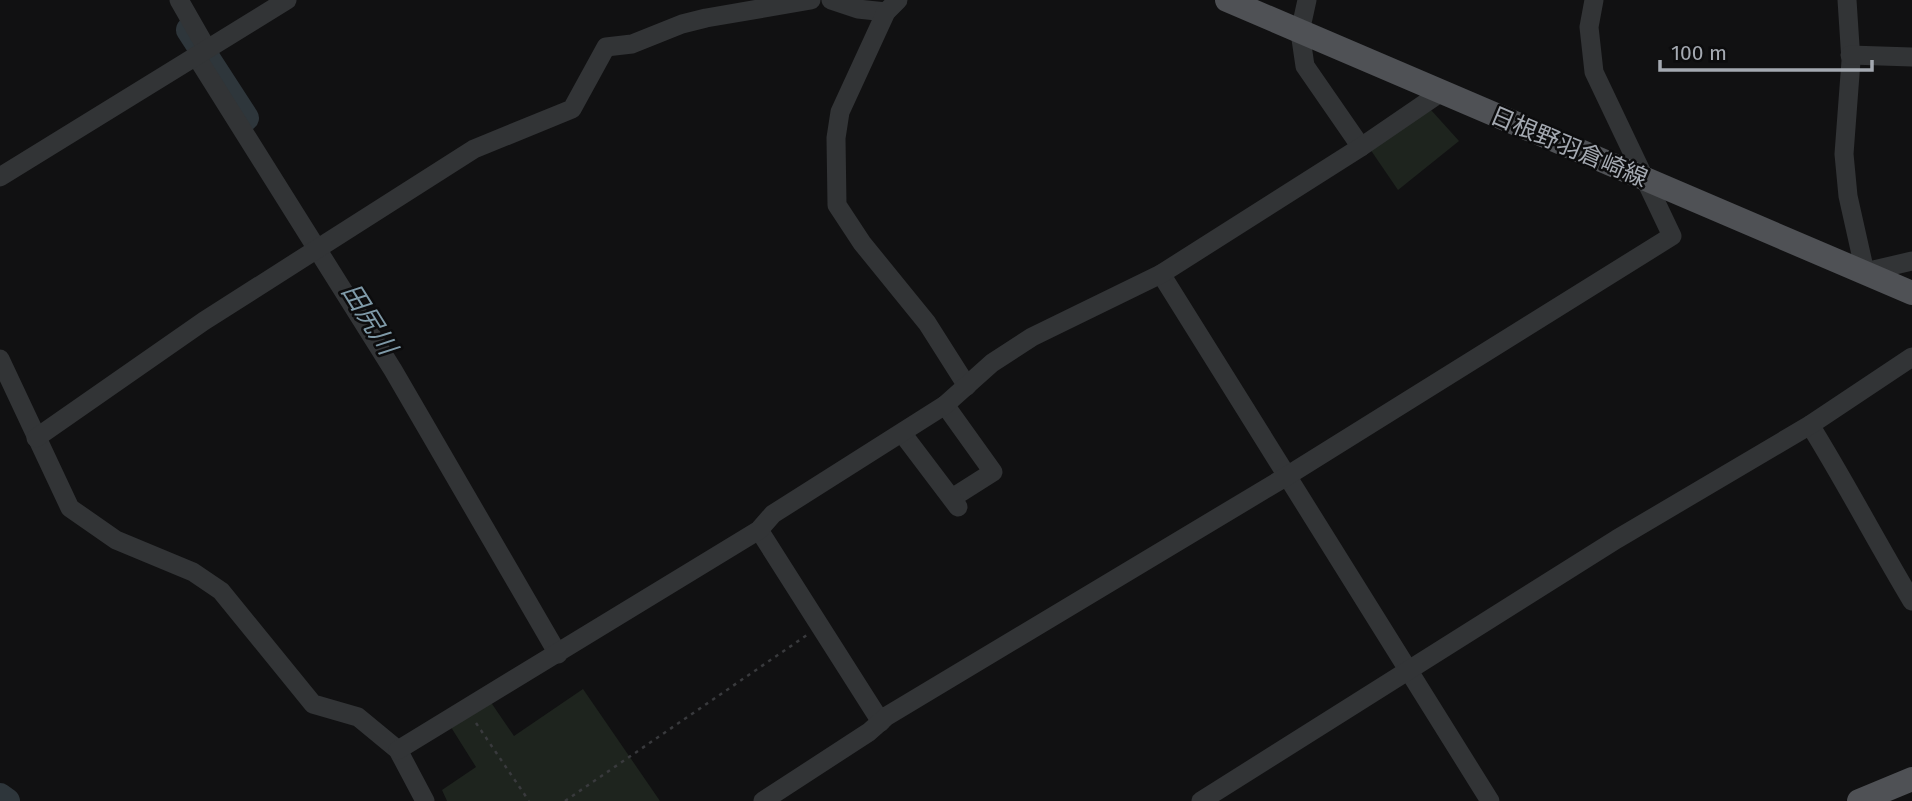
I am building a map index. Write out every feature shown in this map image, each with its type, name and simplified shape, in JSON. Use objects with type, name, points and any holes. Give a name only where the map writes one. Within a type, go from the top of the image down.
[{"type":"main road","name":"日根野羽倉崎線","points":[[1227,0],[1912,293]]},
{"type":"main road","points":[[1859,801],[1912,779]]},
{"type":"street","points":[[179,0],[202,53],[317,249],[393,370],[558,654]]},
{"type":"street","points":[[0,177],[287,0]]},
{"type":"street","points":[[36,438],[204,321],[474,149],[572,109],[606,47],[632,44],[682,24],[706,18],[811,0]]},
{"type":"street","points":[[831,0],[858,9],[892,6]]},
{"type":"street","points":[[1307,0],[1300,32],[1305,66],[1361,147]]},
{"type":"street","points":[[762,801],[881,722],[1287,476],[1672,236],[1594,72],[1589,27],[1594,0]]},
{"type":"street","points":[[1847,0],[1850,55],[1844,154],[1848,196],[1865,272],[1912,261]]},
{"type":"street","points":[[892,6],[840,112],[836,138],[836,205],[862,243],[927,323],[967,386]]},
{"type":"street","points":[[1850,55],[1912,57]]},
{"type":"street","points":[[398,750],[759,530],[773,514],[945,405],[992,363],[1032,337],[1161,274],[1361,147],[1440,93]]},
{"type":"street","points":[[1161,274],[1490,801]]},
{"type":"street","points":[[1201,801],[1617,539],[1810,425],[1912,357]]},
{"type":"street","points":[[0,359],[70,508],[116,540],[193,572],[221,591],[313,704],[358,717],[398,750],[425,801]]},
{"type":"street","points":[[902,433],[956,503],[993,472],[945,405]]},
{"type":"street","points":[[1810,425],[1852,493],[1912,601]]},
{"type":"street","points":[[759,530],[881,722]]},
{"type":"path","points":[[565,801],[820,626]]},
{"type":"path","points":[[467,709],[529,801]]},
{"type":"shaded area","points":[[1431,110],[1459,141],[1398,190],[1370,149]]},
{"type":"shaded area","points":[[583,689],[660,801],[447,801],[442,790],[476,767],[449,724],[490,701],[514,736]]},
{"type":"waterway","name":"田尻川","points":[[189,30],[246,118]]},
{"type":"waterway","points":[[0,796],[7,801]]}]
